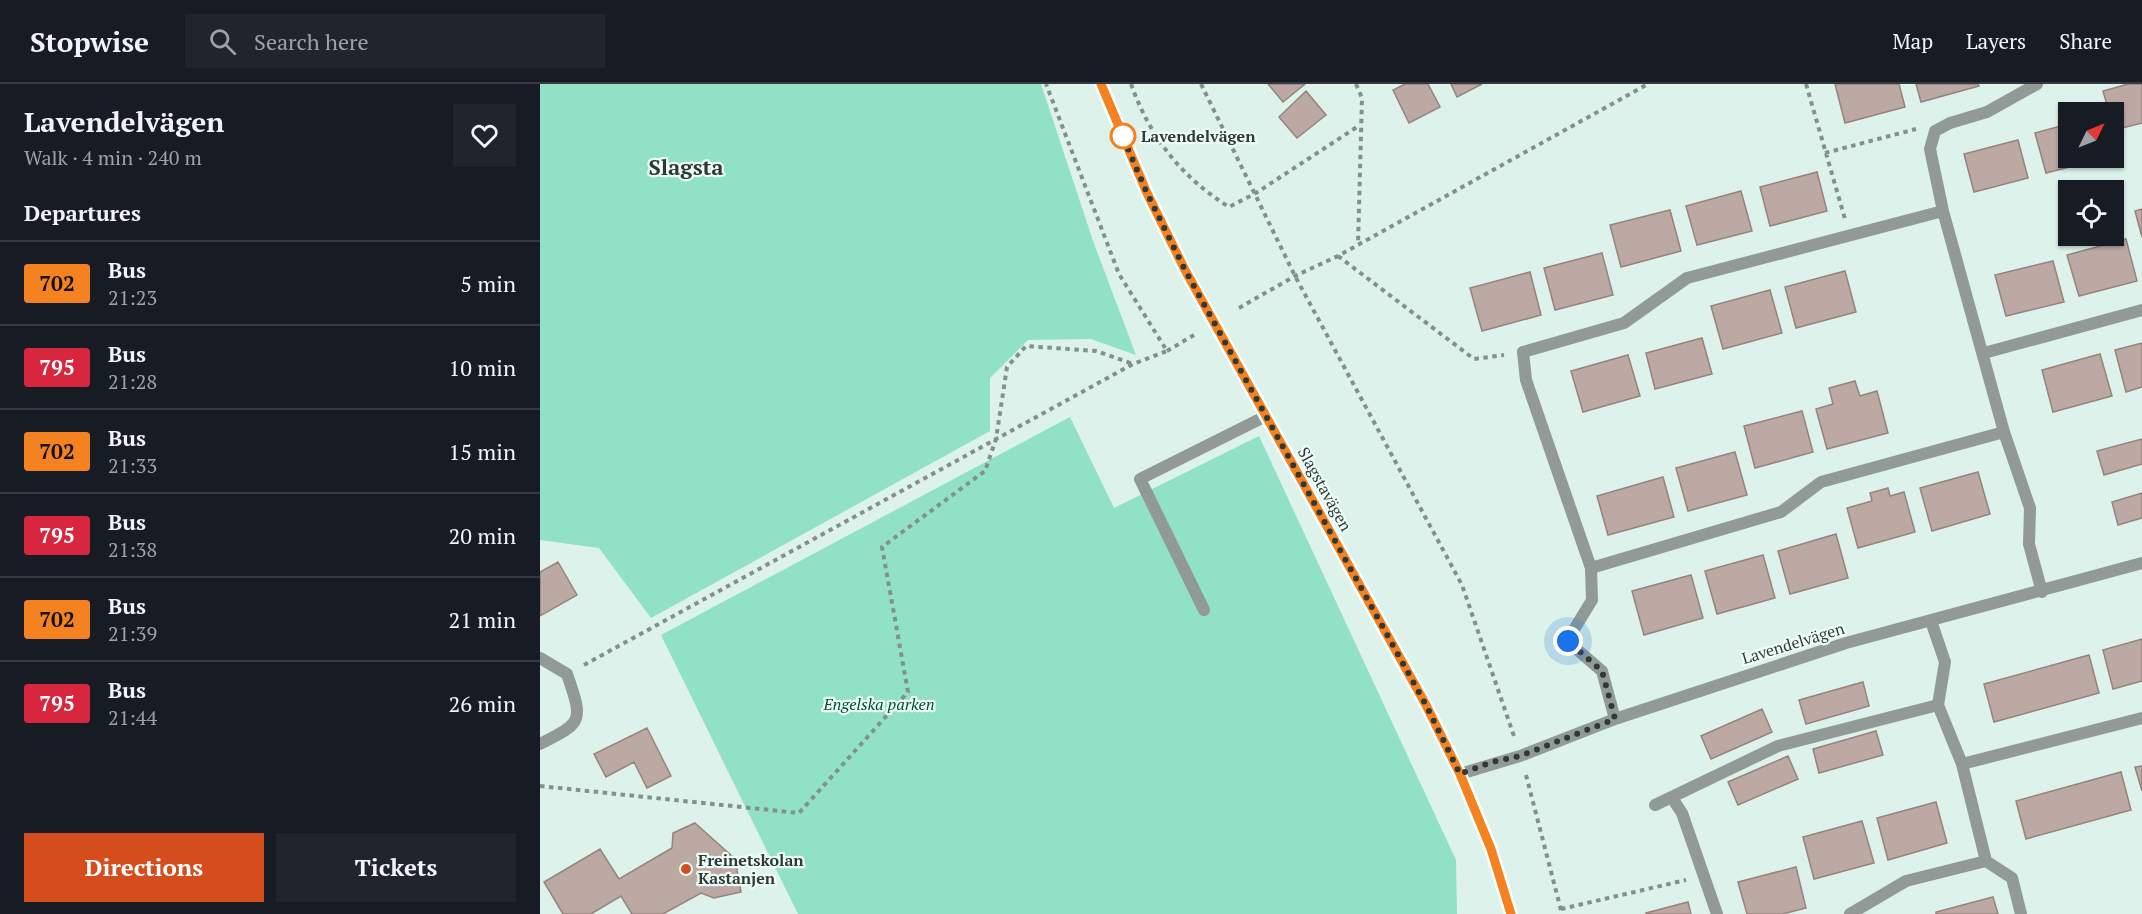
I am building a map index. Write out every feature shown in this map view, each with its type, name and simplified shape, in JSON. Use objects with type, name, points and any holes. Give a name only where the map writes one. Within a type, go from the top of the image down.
[{"type":"street","name":"Slagstavägen","points":[[1101,84],[1147,193],[1266,416],[1426,705],[1460,774],[1491,849],[1511,914]]},
{"type":"street","points":[[2037,84],[1987,112],[1950,123],[1935,131],[1930,149],[1943,211],[2004,432],[2030,508],[2029,544],[2042,592]]},
{"type":"street","points":[[1615,719],[1602,671],[1568,641],[1592,600],[1591,568],[1526,380],[1523,352],[1624,323],[1687,278],[1943,211]]},
{"type":"street","points":[[1984,353],[2142,310]]},
{"type":"street","points":[[1204,610],[1140,479],[1266,416]]},
{"type":"street","points":[[1591,568],[1781,512],[1821,482],[2004,432]]},
{"type":"street","name":"Lavendelvägen","points":[[1460,774],[1492,762],[1520,756],[1615,719],[1836,646],[2042,592],[2142,563]]},
{"type":"street","points":[[1931,621],[1945,662],[1938,705],[1962,764],[1986,861],[2012,878],[2021,914]]},
{"type":"street","points":[[540,658],[558,666],[567,674],[578,718],[570,729],[540,744]]},
{"type":"street","points":[[1656,805],[1778,746],[1938,705]]},
{"type":"street","points":[[1962,764],[2142,718]]},
{"type":"street","points":[[1672,798],[1683,813],[1717,914]]},
{"type":"street","points":[[1850,914],[1906,881],[1986,861]]},
{"type":"path","points":[[1046,84],[1119,274],[1167,351]]},
{"type":"path","points":[[1131,84],[1137,101],[1171,160],[1229,207],[1256,193],[1360,125]]},
{"type":"path","points":[[1201,84],[1295,276],[1462,585],[1520,756],[1562,912],[1704,876]]},
{"type":"path","points":[[1356,84],[1362,98],[1358,244]]},
{"type":"path","points":[[1239,309],[1295,276],[1338,256],[1648,84]]},
{"type":"path","points":[[1806,84],[1850,235]]},
{"type":"path","points":[[1825,153],[1917,129],[1935,131]]},
{"type":"path","points":[[1338,256],[1474,359],[1523,352]]},
{"type":"path","points":[[567,674],[1133,364],[1167,351],[1194,335]]},
{"type":"path","points":[[540,786],[799,813],[908,692],[882,547],[985,471],[996,439],[1007,367],[1026,346],[1096,351],[1133,364]]},
{"type":"green space","points":[[540,84],[1041,84],[1093,241],[1136,355],[1091,339],[1028,340],[990,378],[990,431],[651,618],[599,548],[540,540]]},
{"type":"green space","name":"Engelska parken","points":[[1070,417],[1114,508],[1259,436],[1456,860],[1457,914],[798,914],[661,635]]},
{"type":"building","points":[[1268,84],[1305,84],[1283,102]]},
{"type":"building","points":[[1405,84],[1428,84],[1440,107],[1409,123],[1393,90]]},
{"type":"building","points":[[1451,84],[1482,84],[1457,97]]},
{"type":"building","points":[[1835,84],[1899,84],[1905,107],[1845,123]]},
{"type":"building","points":[[1916,84],[1978,84],[1979,86],[1921,102]]},
{"type":"building","points":[[2128,84],[2142,84],[2142,123],[2124,128],[2124,102],[2106,102],[2103,91]]},
{"type":"building","points":[[1306,91],[1326,115],[1297,138],[1279,117]]},
{"type":"building","points":[[2058,127],[2058,168],[2065,168],[2046,173],[2035,133]]},
{"type":"building","points":[[2018,140],[2028,178],[1974,192],[1964,154]]},
{"type":"building","points":[[1817,172],[1827,211],[1770,226],[1760,187]]},
{"type":"building","points":[[1741,191],[1752,231],[1697,245],[1686,206]]},
{"type":"building","points":[[2142,209],[2142,237],[2135,211]]},
{"type":"building","points":[[1670,210],[1681,251],[1621,267],[1610,225]]},
{"type":"building","points":[[2126,239],[2137,281],[2079,296],[2067,255],[2100,246],[2124,246]]},
{"type":"building","points":[[1602,253],[1613,295],[1555,310],[1544,268]]},
{"type":"building","points":[[2053,261],[2064,302],[2006,316],[1995,275]]},
{"type":"building","points":[[1845,271],[1856,312],[1796,328],[1785,287]]},
{"type":"building","points":[[1530,272],[1541,315],[1482,331],[1470,288]]},
{"type":"building","points":[[1770,290],[1782,333],[1723,349],[1711,306]]},
{"type":"building","points":[[1702,338],[1712,374],[1655,389],[1646,353]]},
{"type":"building","points":[[2142,343],[2142,387],[2126,392],[2115,350]]},
{"type":"building","points":[[2100,354],[2112,396],[2053,412],[2042,370]]},
{"type":"building","points":[[1628,355],[1640,396],[1583,412],[1571,371]]},
{"type":"building","points":[[1855,381],[1860,396],[1877,391],[1888,433],[1827,449],[1816,409],[1833,404],[1829,388]]},
{"type":"building","points":[[1802,411],[1813,452],[1755,468],[1744,426]]},
{"type":"building","points":[[2142,439],[2142,464],[2104,475],[2097,451]]},
{"type":"building","points":[[1735,452],[1747,495],[1688,511],[1676,468]]},
{"type":"building","points":[[1978,472],[1990,514],[1932,531],[1920,488]]},
{"type":"building","points":[[1663,477],[1674,517],[1608,535],[1597,496]]},
{"type":"building","points":[[1888,488],[1890,496],[1904,492],[1915,532],[1858,548],[1847,508],[1872,501],[1870,493]]},
{"type":"building","points":[[2142,493],[2142,518],[2118,525],[2112,502]]},
{"type":"building","points":[[1836,534],[1848,578],[1790,594],[1778,551]]},
{"type":"building","points":[[1763,555],[1775,598],[1717,614],[1705,571]]},
{"type":"building","points":[[558,562],[577,595],[540,616],[540,572]]},
{"type":"building","points":[[1691,575],[1703,618],[1644,635],[1632,591]]},
{"type":"building","points":[[2142,639],[2142,681],[2113,689],[2103,650]]},
{"type":"building","points":[[2089,655],[2099,693],[1994,722],[1984,684]]},
{"type":"building","points":[[1863,682],[1869,706],[1806,724],[1799,700]]},
{"type":"building","points":[[1762,709],[1772,732],[1711,759],[1701,736]]},
{"type":"building","points":[[647,728],[671,776],[647,788],[634,762],[606,777],[594,754]]},
{"type":"building","points":[[1876,731],[1883,755],[1819,773],[1813,749]]},
{"type":"building","points":[[1788,756],[1798,779],[1738,805],[1728,782]]},
{"type":"building","points":[[2142,766],[2142,791],[2135,767]]},
{"type":"building","points":[[2121,772],[2131,810],[2026,839],[2016,801]]},
{"type":"building","points":[[1936,802],[1947,843],[1888,860],[1877,818]]},
{"type":"building","points":[[1862,821],[1874,863],[1814,879],[1803,837]]},
{"type":"building","name":"Freinetskolan Kastanjen","points":[[695,823],[735,859],[741,892],[714,898],[701,893],[663,914],[632,914],[621,896],[591,914],[563,914],[544,882],[600,849],[619,879],[672,848],[673,833]]},
{"type":"building","points":[[1796,867],[1806,908],[1783,914],[1747,914],[1738,882]]},
{"type":"building","points":[[1993,897],[1998,914],[1936,914],[1936,912]]},
{"type":"building","points":[[1688,902],[1691,914],[1646,913]]},
{"type":"bus line","name":"702","points":[[1101,84],[1147,193],[1185,270],[1426,705],[1460,774],[1491,849],[1511,914]]},
{"type":"place","name":"Lavendelvägen","points":[[1123,136]]},
{"type":"place","name":"Freinetskolan Kastanjen","points":[[686,869]]},
{"type":"district","name":"Slagsta","points":[[686,166]]},
{"type":"route","points":[[1123,136],[1119,128],[1147,193],[1185,270],[1426,705],[1460,774],[1492,762],[1520,756],[1615,719],[1602,671],[1568,641]]}]
